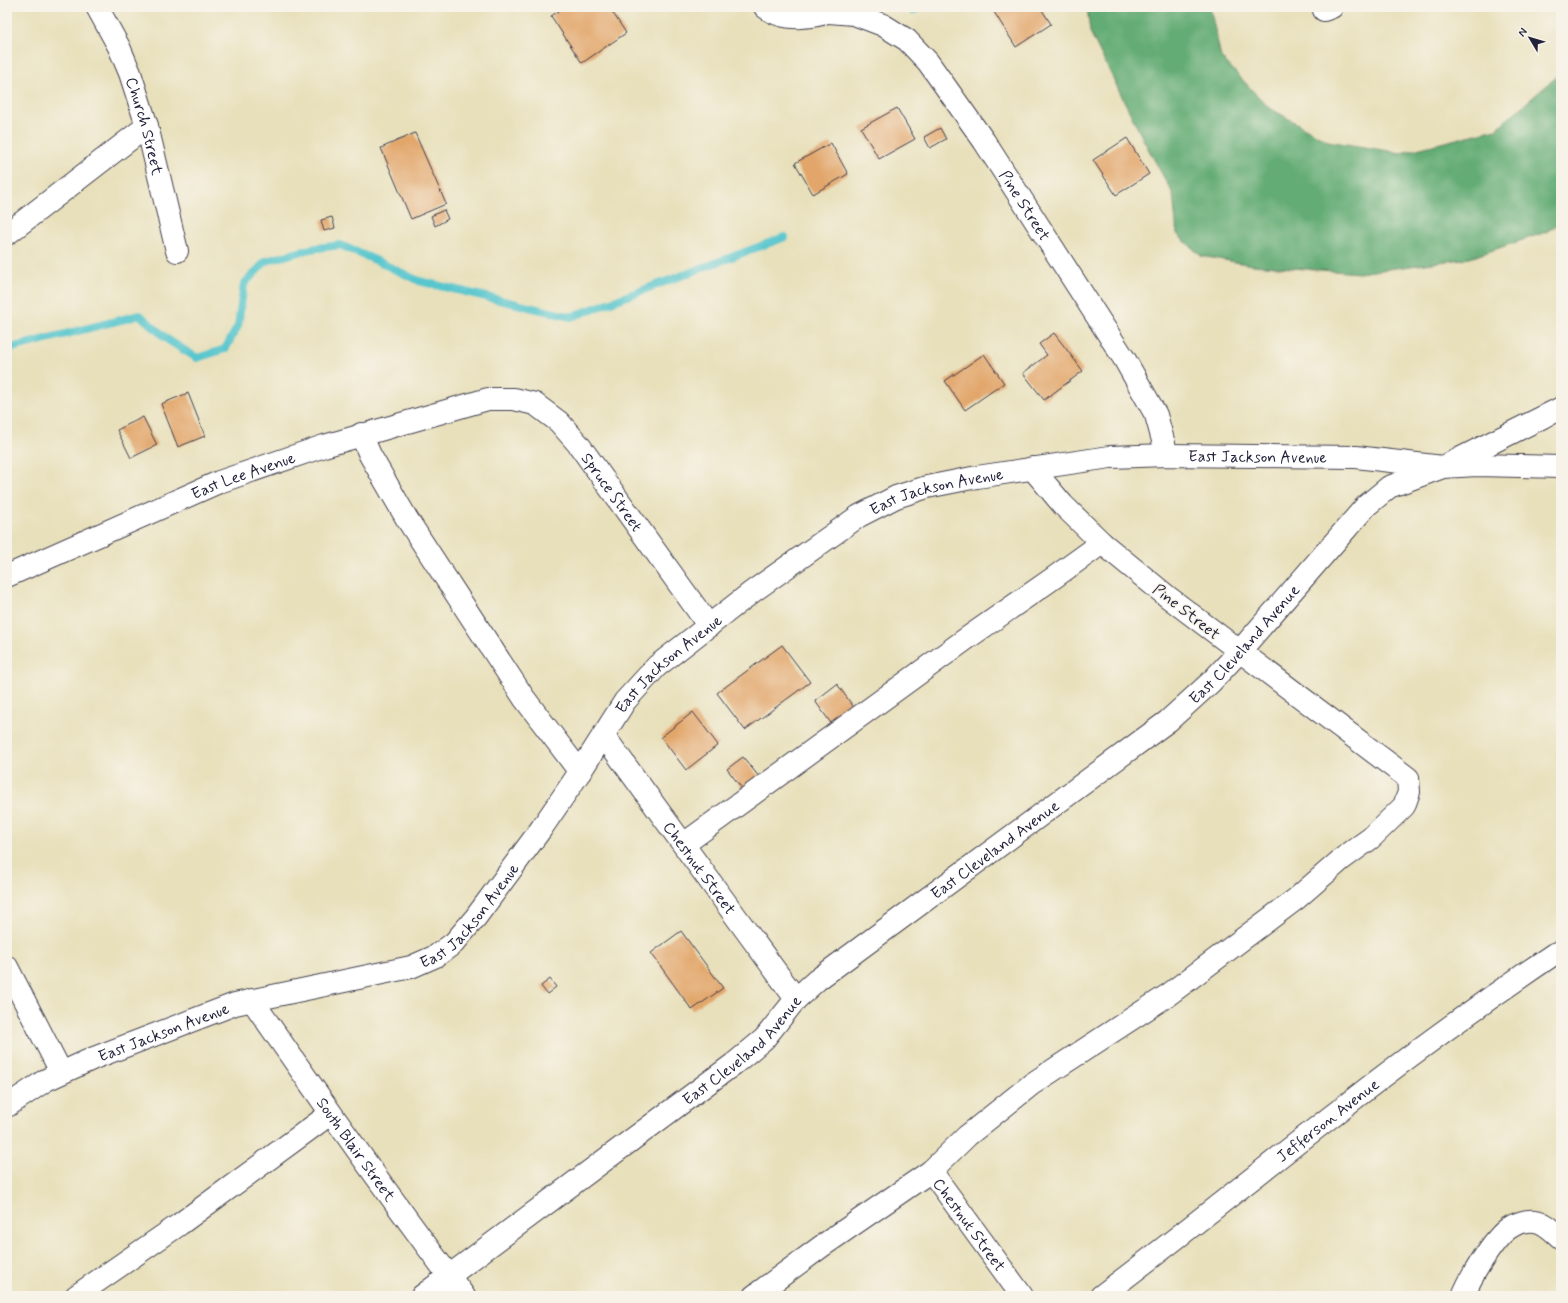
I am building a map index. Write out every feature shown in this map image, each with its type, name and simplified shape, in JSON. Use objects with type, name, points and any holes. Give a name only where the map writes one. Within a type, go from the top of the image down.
[{"type":"street","name":"Church Street","points":[[97,7],[119,47],[130,73],[147,126],[177,251]]},
{"type":"street","name":"Pine Street","points":[[765,7],[770,11],[790,17],[806,16],[833,10],[854,14],[883,25],[907,40],[928,62],[984,141],[1125,360],[1156,415],[1167,455]]},
{"type":"street","points":[[7,234],[147,126]]},
{"type":"street","name":"East Lee Avenue","points":[[7,576],[219,482],[361,434],[488,399]]},
{"type":"street","name":"Spruce Street","points":[[488,399],[514,399],[535,404],[559,422],[579,445],[709,626]]},
{"type":"street","name":"East Cleveland Avenue","points":[[422,1296],[753,1049],[764,1040],[796,999],[817,980],[1168,721],[1240,652],[1366,506],[1389,487],[1443,467],[1561,408]]},
{"type":"street","points":[[361,434],[370,455],[412,525],[524,698],[580,772]]},
{"type":"street","name":"East Jackson Avenue","points":[[7,1106],[46,1080],[61,1072],[235,1004],[411,967],[436,956],[454,943],[476,917],[541,829],[604,736],[625,701],[657,666],[752,592],[859,516],[896,497],[927,487],[977,477],[1110,457],[1167,455],[1356,457],[1443,467]]},
{"type":"street","points":[[1443,467],[1477,465],[1561,467]]},
{"type":"street","name":"Pine Street","points":[[931,1171],[967,1136],[1032,1084],[1168,995],[1296,899],[1342,859],[1371,838],[1404,806],[1409,792],[1408,778],[1168,597],[1102,543],[1063,505],[1032,468]]},
{"type":"street","points":[[684,844],[959,643],[1102,543]]},
{"type":"street","name":"Chestnut Street","points":[[604,736],[796,999]]},
{"type":"street","name":"Jefferson Avenue","points":[[1101,1296],[1154,1256],[1337,1111],[1480,1004],[1554,954],[1561,952]]},
{"type":"street","points":[[7,967],[61,1072]]},
{"type":"street","name":"South Blair Street","points":[[252,1000],[330,1114],[464,1296]]},
{"type":"street","points":[[76,1296],[180,1224],[330,1114]]},
{"type":"street","points":[[754,1296],[822,1246],[931,1171]]},
{"type":"street","name":"Chestnut Street","points":[[931,1171],[1022,1296]]},
{"type":"street","points":[[1463,1296],[1468,1283],[1492,1246],[1508,1228],[1520,1223],[1535,1221],[1543,1224],[1561,1238]]},
{"type":"green space","points":[[1087,7],[1210,7],[1221,57],[1268,107],[1328,141],[1401,153],[1496,129],[1561,73],[1561,223],[1546,232],[1470,258],[1359,273],[1252,265],[1201,256],[1177,234],[1173,194],[1144,141],[1090,32]]},
{"type":"building","points":[[565,7],[609,7],[626,33],[582,63],[551,16]]},
{"type":"building","points":[[1002,7],[1040,7],[1051,24],[1016,47],[994,12]]},
{"type":"building","points":[[897,108],[915,139],[879,159],[861,128]]},
{"type":"building","points":[[940,128],[946,139],[930,148],[924,137]]},
{"type":"building","points":[[415,133],[446,204],[411,219],[381,148]]},
{"type":"building","points":[[1127,138],[1149,174],[1116,195],[1093,160]]},
{"type":"building","points":[[831,143],[848,174],[813,194],[795,163]]},
{"type":"building","points":[[444,210],[448,219],[435,226],[431,216]]},
{"type":"building","points":[[332,217],[335,228],[324,231],[321,220]]},
{"type":"building","points":[[1054,333],[1083,371],[1044,400],[1023,373],[1047,355],[1039,344]]},
{"type":"building","points":[[984,354],[1004,383],[965,410],[945,381]]},
{"type":"building","points":[[188,393],[205,436],[178,447],[161,404]]},
{"type":"building","points":[[143,417],[157,445],[131,458],[117,430]]},
{"type":"building","points":[[782,645],[810,682],[745,730],[717,693]]},
{"type":"building","points":[[837,684],[855,709],[833,726],[815,701]]},
{"type":"building","points":[[693,712],[718,745],[686,770],[661,737]]},
{"type":"building","points":[[743,757],[760,778],[744,791],[727,769]]},
{"type":"building","points":[[681,931],[723,988],[692,1010],[651,953]]},
{"type":"building","points":[[550,979],[556,987],[547,994],[541,986]]},
{"type":"waterway","points":[[913,11],[919,7]]},
{"type":"waterway","points":[[7,349],[140,315],[168,340],[197,358],[225,349],[238,326],[244,284],[266,261],[310,249],[340,245],[419,281],[571,317],[785,237]]}]
